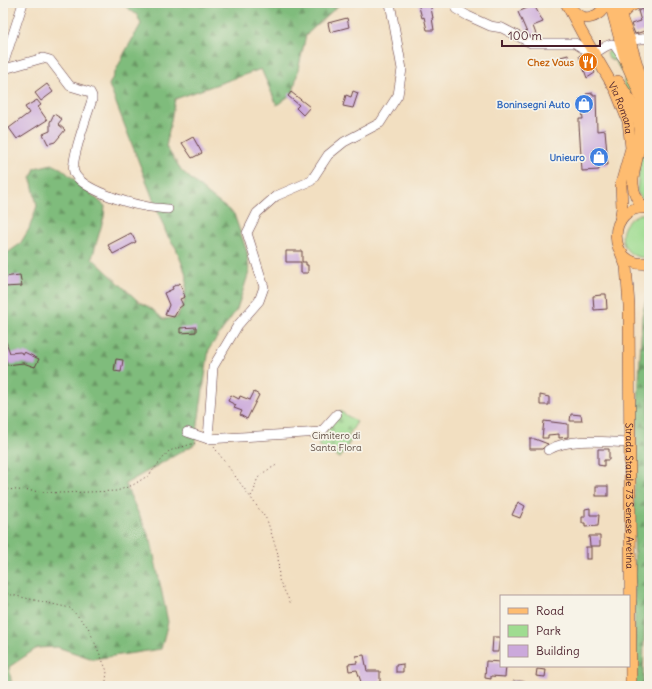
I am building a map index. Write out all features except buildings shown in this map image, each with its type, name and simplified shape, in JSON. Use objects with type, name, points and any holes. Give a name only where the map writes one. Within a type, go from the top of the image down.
[{"type":"main road","points":[[567,4],[578,15],[589,17],[601,12],[605,8],[606,3]]},
{"type":"main road","points":[[610,3],[626,62],[649,105]]},
{"type":"main road","points":[[616,3],[621,15],[644,95],[649,127]]},
{"type":"main road","points":[[621,15],[625,3]]},
{"type":"main road","points":[[621,15],[629,7],[638,3]]},
{"type":"main road","name":"Via Romana","points":[[567,4],[600,49],[615,82],[626,112],[631,139],[631,148],[621,184],[622,208],[620,221]]},
{"type":"main road","name":"Via Romana","points":[[615,82],[634,107],[640,130],[639,150],[633,174],[633,188],[634,195],[647,208]]},
{"type":"main road","points":[[620,221],[630,211],[647,208]]},
{"type":"main road","name":"Strada Statale 73 Senese Aretina","points":[[620,221],[616,228],[616,237],[617,245],[626,266],[629,305],[631,686]]},
{"type":"main road","name":"Strada Statale 73 Senese Aretina","points":[[621,252],[628,259],[637,263],[648,263]]},
{"type":"main road","name":"Strada Statale 73 Senese Aretina","points":[[629,305],[632,282],[635,273],[639,267],[648,263]]},
{"type":"street","points":[[22,3],[3,66],[8,68],[43,58],[50,60],[70,86],[90,92],[92,96],[74,160],[73,171],[79,180],[91,188],[121,201],[168,209]]},
{"type":"street","points":[[208,439],[213,367],[238,325],[259,301],[264,287],[247,233],[257,213],[276,196],[312,181],[328,155],[344,142],[380,123],[398,95],[402,69],[390,3]]},
{"type":"street","points":[[648,3],[649,8]]},
{"type":"street","points":[[456,9],[490,26],[502,28],[531,43],[575,43],[583,49],[600,49],[612,44],[626,62]]},
{"type":"street","points":[[633,40],[649,38]]},
{"type":"street","points":[[187,432],[208,439],[320,432],[337,414]]},
{"type":"street","points":[[548,450],[558,444],[586,442],[630,443]]},
{"type":"path","points":[[3,489],[60,492],[117,491],[133,485],[149,475],[169,451],[208,439],[267,520],[278,554],[279,580],[291,604]]},
{"type":"path","points":[[250,496],[253,493],[257,480],[261,475],[278,464]]},
{"type":"path","points":[[3,593],[70,608],[88,627],[107,671],[106,681],[99,686]]},
{"type":"green space","points":[[121,3],[341,3],[306,35],[293,93],[277,105],[261,69],[175,99],[166,147],[182,171],[209,195],[234,214],[247,252],[249,272],[237,309],[209,349],[195,444],[125,484],[151,541],[168,622],[161,649],[93,659],[57,647],[37,648],[9,667],[12,686],[3,686],[3,256],[20,244],[29,229],[37,206],[31,178],[35,168],[52,164],[62,169],[105,206],[104,217],[92,258],[138,301],[152,309],[163,319],[176,318],[184,303],[187,277],[176,248],[167,235],[109,85],[141,24],[137,15]]},
{"type":"green space","points":[[614,49],[624,65],[649,137],[649,203],[645,203],[637,192],[641,151],[623,86],[625,77],[615,61],[609,58],[607,54]]},
{"type":"green space","points":[[640,214],[649,214],[649,257],[639,257],[631,254],[623,241],[622,233],[625,226],[631,219]]},
{"type":"green space","points":[[649,287],[649,524],[643,686],[635,686],[634,491],[642,316]]},
{"type":"green space","name":"Cimitero di Santa Flora","points":[[340,411],[357,422],[348,436],[352,439],[340,458],[318,445]]},
{"type":"railway","points":[[649,651],[649,678]]},
{"type":"place","name":"Chez Vous","points":[[588,62]]},
{"type":"place","name":"Boninsegni Auto","points":[[584,104]]},
{"type":"place","name":"Unieuro","points":[[599,157]]}]
